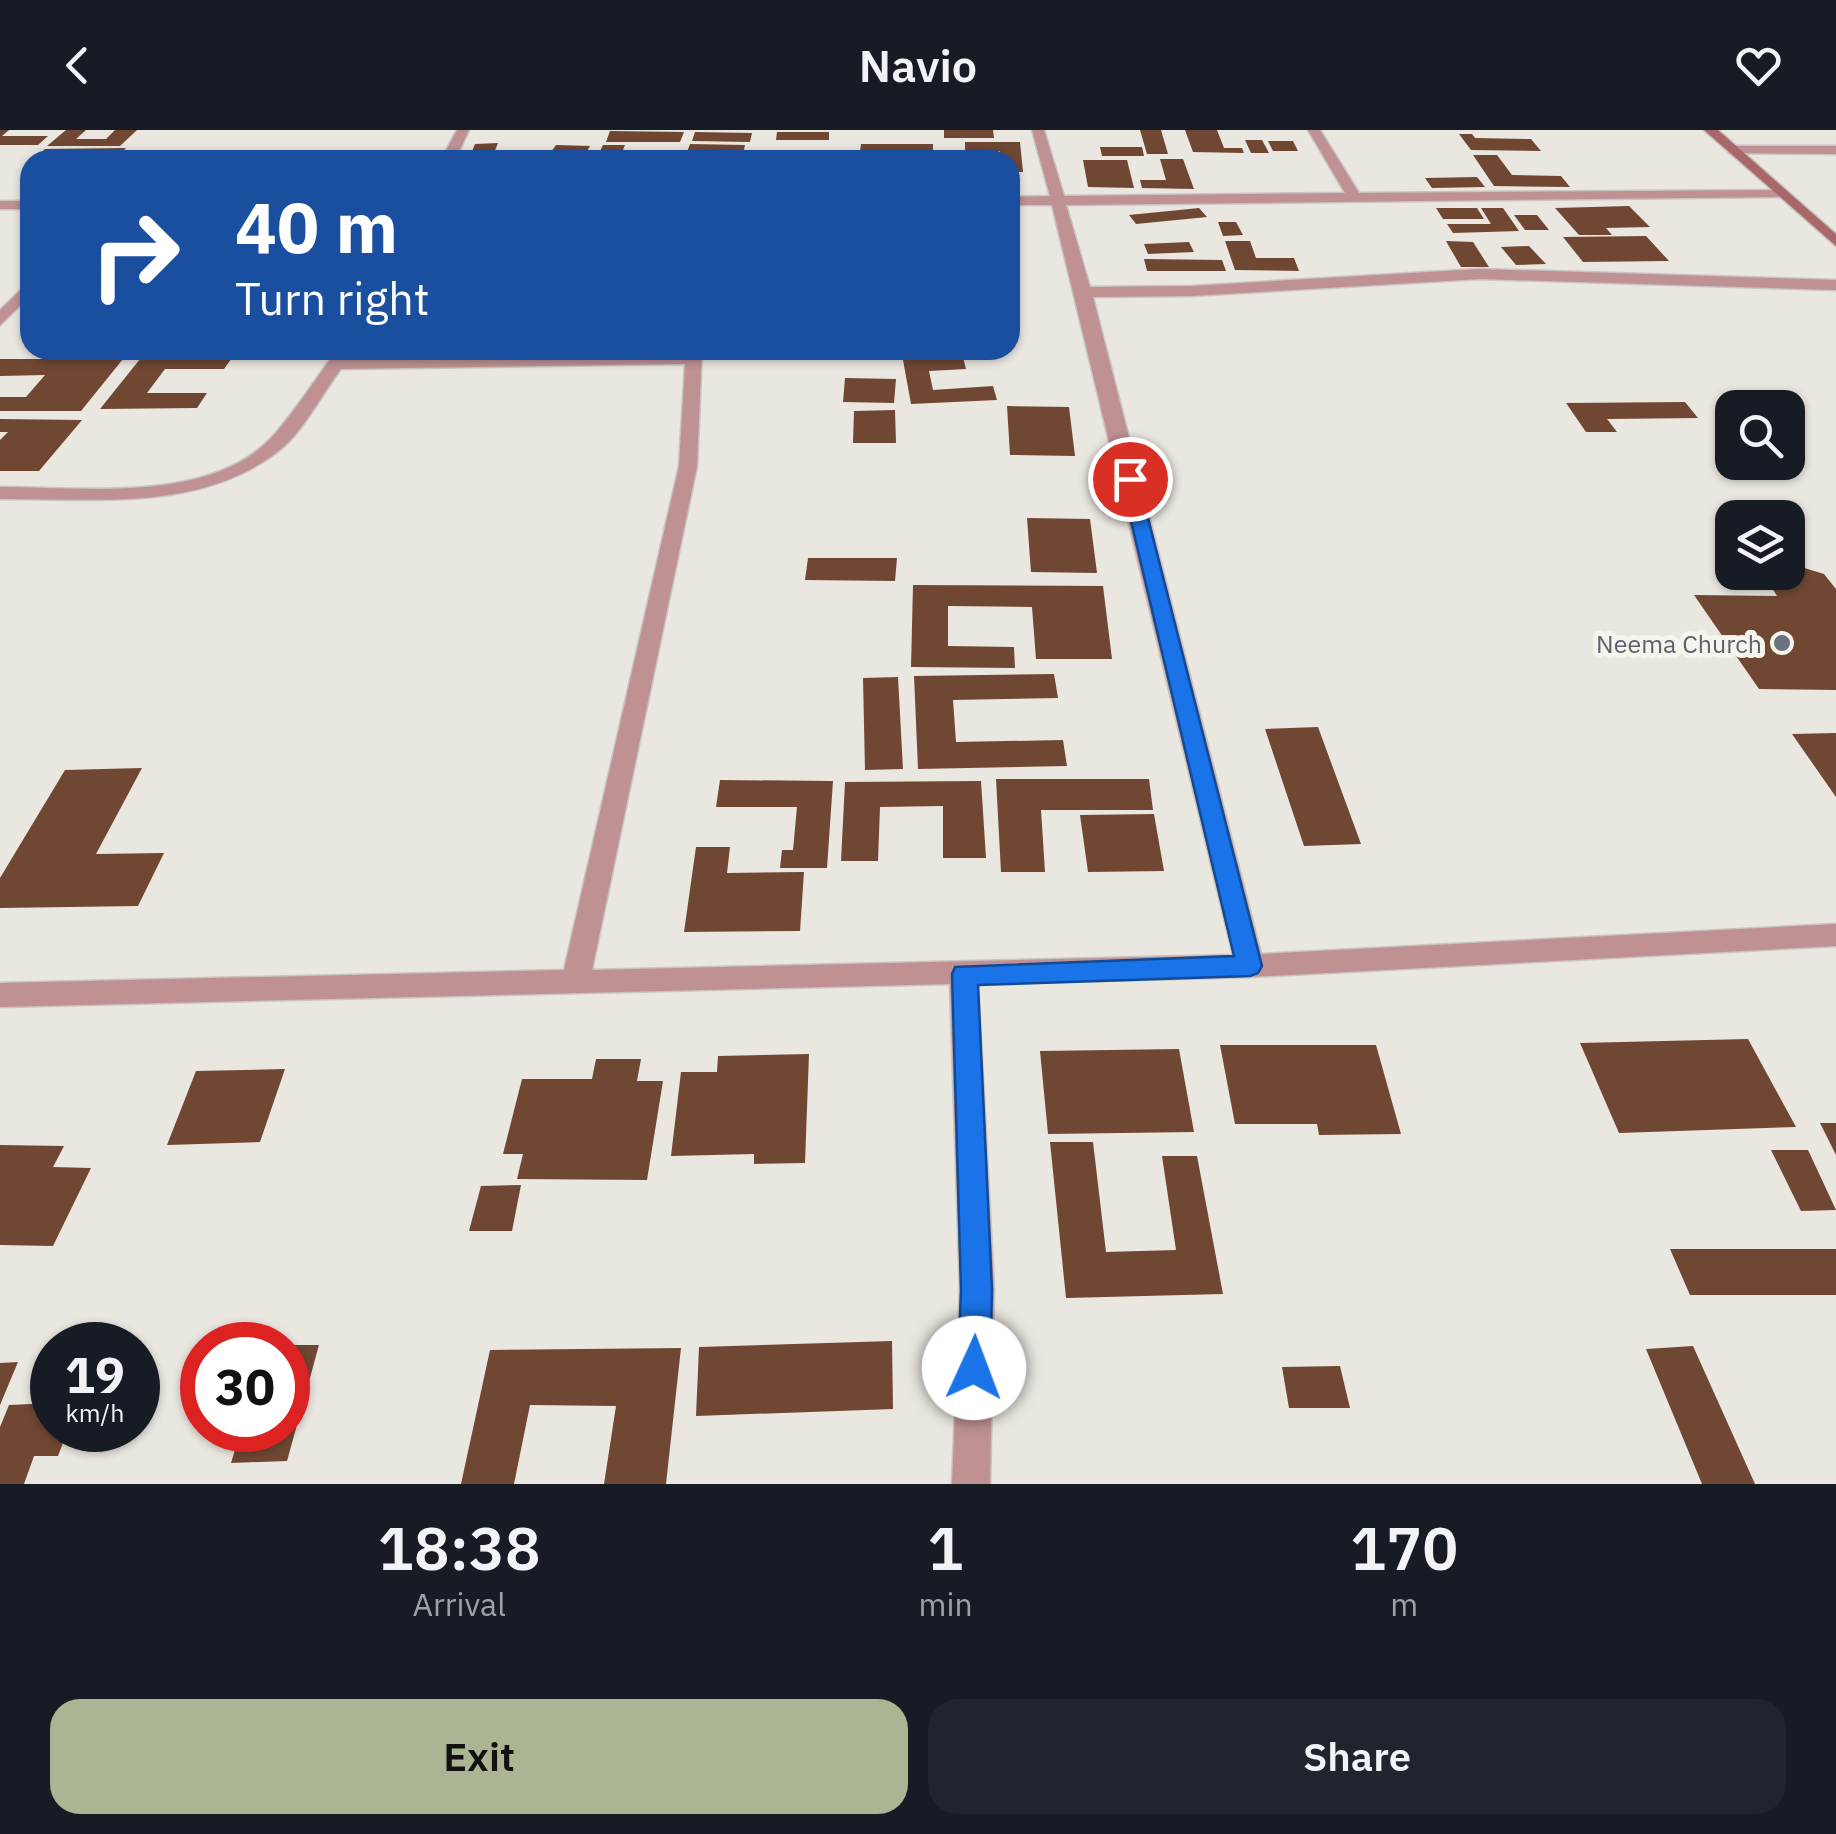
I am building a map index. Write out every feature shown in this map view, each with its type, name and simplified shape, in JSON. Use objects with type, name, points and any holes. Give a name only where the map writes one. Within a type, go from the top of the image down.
[{"type":"street","points":[[1038,130],[1084,292],[1250,966]]},
{"type":"street","points":[[1314,130],[1354,197]]},
{"type":"street","points":[[1710,130],[1836,242]]},
{"type":"street","points":[[1734,150],[1836,150]]},
{"type":"street","points":[[1020,201],[1780,193]]},
{"type":"street","points":[[1084,292],[1191,291],[1480,274],[1836,284]]},
{"type":"street","points":[[0,320],[20,297]]},
{"type":"street","points":[[0,493],[163,492],[228,475],[276,443],[340,360]]},
{"type":"street","points":[[575,984],[688,466],[694,360]]},
{"type":"street","points":[[0,995],[1250,966],[1836,935]]},
{"type":"street","points":[[964,974],[976,1290],[971,1484]]},
{"type":"building","points":[[0,130],[9,130],[2,136],[48,136],[38,145],[0,145]]},
{"type":"building","points":[[66,130],[86,130],[76,139],[106,139],[115,130],[137,130],[120,146],[47,146]]},
{"type":"building","points":[[944,130],[993,130],[994,138],[944,138]]},
{"type":"building","points":[[1140,130],[1161,130],[1168,154],[1147,154]]},
{"type":"building","points":[[1185,130],[1217,130],[1224,148],[1242,148],[1244,153],[1193,152]]},
{"type":"building","points":[[610,131],[684,132],[680,142],[606,142]]},
{"type":"building","points":[[695,132],[752,133],[750,142],[692,141]]},
{"type":"building","points":[[777,132],[829,132],[829,140],[776,140]]},
{"type":"building","points":[[1459,134],[1531,139],[1541,151],[1471,150]]},
{"type":"building","points":[[1245,140],[1262,140],[1269,153],[1251,153]]},
{"type":"building","points":[[1268,141],[1293,141],[1298,151],[1273,151]]},
{"type":"building","points":[[965,142],[1020,142],[1023,172],[1020,150],[965,150]]},
{"type":"building","points":[[498,143],[495,150],[473,150],[475,144]]},
{"type":"building","points":[[690,144],[745,145],[744,150],[688,150]]},
{"type":"building","points":[[861,144],[933,144],[933,150],[860,150]]},
{"type":"building","points":[[556,145],[590,146],[588,150],[552,150]]},
{"type":"building","points":[[603,145],[625,145],[623,150],[601,150]]},
{"type":"building","points":[[1100,147],[1142,147],[1144,156],[1102,156]]},
{"type":"building","points":[[126,148],[124,150],[45,149]]},
{"type":"building","points":[[1473,155],[1497,155],[1512,175],[1561,176],[1570,187],[1494,186]]},
{"type":"building","points":[[1160,159],[1183,159],[1194,189],[1142,188],[1140,180],[1166,180]]},
{"type":"building","points":[[1083,160],[1127,160],[1134,188],[1088,187]]},
{"type":"building","points":[[1477,177],[1485,187],[1432,188],[1425,178]]},
{"type":"building","points":[[1629,206],[1650,227],[1606,228],[1612,235],[1579,235],[1555,208]]},
{"type":"building","points":[[1199,208],[1207,217],[1136,224],[1129,215]]},
{"type":"building","points":[[1436,208],[1477,208],[1484,219],[1443,219]]},
{"type":"building","points":[[1481,208],[1503,208],[1519,231],[1453,233],[1447,224],[1491,224]]},
{"type":"building","points":[[1514,215],[1537,215],[1549,230],[1525,230]]},
{"type":"building","points":[[1218,222],[1236,222],[1243,235],[1223,236]]},
{"type":"building","points":[[1646,236],[1669,261],[1583,262],[1563,237]]},
{"type":"building","points":[[1225,241],[1250,241],[1256,258],[1294,258],[1299,271],[1235,270]]},
{"type":"building","points":[[1446,241],[1473,242],[1489,267],[1461,267]]},
{"type":"building","points":[[1189,242],[1194,252],[1148,254],[1144,244]]},
{"type":"building","points":[[1529,246],[1546,264],[1516,265],[1501,247]]},
{"type":"building","points":[[1144,259],[1222,260],[1226,271],[1147,271]]},
{"type":"building","points":[[0,359],[122,360],[81,411],[0,411],[0,397],[26,397],[45,375],[0,376]]},
{"type":"building","points":[[139,360],[231,360],[224,369],[165,369],[147,393],[207,393],[197,408],[100,409]]},
{"type":"building","points":[[903,360],[964,360],[966,369],[929,371],[933,390],[993,386],[997,400],[911,404]]},
{"type":"building","points":[[845,378],[896,379],[894,403],[843,402]]},
{"type":"building","points":[[1685,402],[1698,418],[1607,419],[1617,432],[1586,432],[1566,403]]},
{"type":"building","points":[[1007,406],[1069,407],[1075,456],[1010,455]]},
{"type":"building","points":[[895,410],[896,443],[853,443],[854,411]]},
{"type":"building","points":[[0,419],[82,420],[39,471],[0,471],[0,440],[8,432],[0,432]]},
{"type":"building","points":[[1027,518],[1090,519],[1097,573],[1031,572]]},
{"type":"building","points":[[808,558],[897,558],[895,581],[805,580]]},
{"type":"building","name":"Neema Church","points":[[1805,568],[1824,574],[1836,589],[1836,690],[1759,689],[1694,595],[1777,596],[1773,590],[1805,590]]},
{"type":"building","points":[[913,585],[1103,586],[1112,659],[1036,659],[1032,607],[948,606],[948,646],[1014,647],[1015,668],[911,667]]},
{"type":"building","points":[[1054,674],[1058,698],[953,700],[956,742],[1063,740],[1067,766],[918,769],[914,676]]},
{"type":"building","points":[[898,677],[903,769],[865,770],[863,678]]},
{"type":"building","points":[[1318,727],[1361,844],[1304,846],[1265,729]]},
{"type":"building","points":[[1836,733],[1836,797],[1792,734]]},
{"type":"building","points":[[142,768],[96,854],[164,853],[138,906],[0,908],[0,878],[65,770]]},
{"type":"building","points":[[996,779],[1149,779],[1153,810],[1041,810],[1045,872],[1001,872]]},
{"type":"building","points":[[720,780],[833,781],[827,868],[780,868],[782,850],[793,850],[797,807],[716,807]]},
{"type":"building","points":[[981,781],[986,858],[943,858],[943,806],[880,807],[878,861],[841,861],[845,782]]},
{"type":"building","points":[[1154,814],[1164,871],[1088,872],[1080,815]]},
{"type":"building","points":[[696,847],[730,847],[727,873],[804,872],[800,931],[684,932]]},
{"type":"building","points":[[1748,1039],[1796,1127],[1619,1133],[1580,1043]]},
{"type":"building","points":[[1220,1045],[1376,1045],[1401,1134],[1319,1135],[1317,1124],[1235,1124]]},
{"type":"building","points":[[1179,1049],[1194,1132],[1048,1134],[1040,1051]]},
{"type":"building","points":[[809,1054],[805,1163],[754,1164],[754,1154],[671,1156],[681,1072],[717,1072],[718,1056]]},
{"type":"building","points":[[596,1059],[641,1059],[637,1081],[663,1081],[647,1180],[517,1179],[523,1154],[503,1154],[522,1079],[592,1079]]},
{"type":"building","points":[[285,1069],[260,1142],[167,1145],[196,1071]]},
{"type":"building","points":[[1820,1123],[1836,1123],[1836,1155]]},
{"type":"building","points":[[1050,1142],[1093,1142],[1106,1252],[1176,1250],[1162,1156],[1197,1156],[1223,1294],[1066,1298]]},
{"type":"building","points":[[0,1145],[64,1146],[53,1167],[91,1168],[53,1246],[0,1245]]},
{"type":"building","points":[[1771,1150],[1808,1150],[1836,1210],[1801,1211]]},
{"type":"building","points":[[521,1185],[512,1231],[469,1231],[481,1186]]},
{"type":"building","points":[[1670,1249],[1836,1249],[1836,1295],[1690,1295]]},
{"type":"building","points":[[892,1341],[893,1409],[696,1416],[699,1347]]},
{"type":"building","points":[[310,1345],[319,1345],[310,1378]]},
{"type":"building","points":[[1693,1346],[1755,1484],[1702,1484],[1646,1349]]},
{"type":"building","points":[[681,1348],[666,1484],[604,1484],[616,1406],[530,1405],[514,1484],[461,1484],[490,1350]]},
{"type":"building","points":[[18,1362],[0,1405],[0,1363]]},
{"type":"building","points":[[1340,1366],[1350,1408],[1289,1408],[1282,1367]]},
{"type":"building","points":[[30,1404],[30,1452],[60,1452],[58,1456],[34,1456],[24,1484],[0,1484],[0,1427],[9,1405]]},
{"type":"building","points":[[234,1452],[289,1452],[287,1461],[231,1463]]},
{"type":"place","name":"Neema Church","points":[[1782,643]]},
{"type":"route","points":[[974,1368],[976,1290],[964,974],[1250,966],[1130,479]]}]
